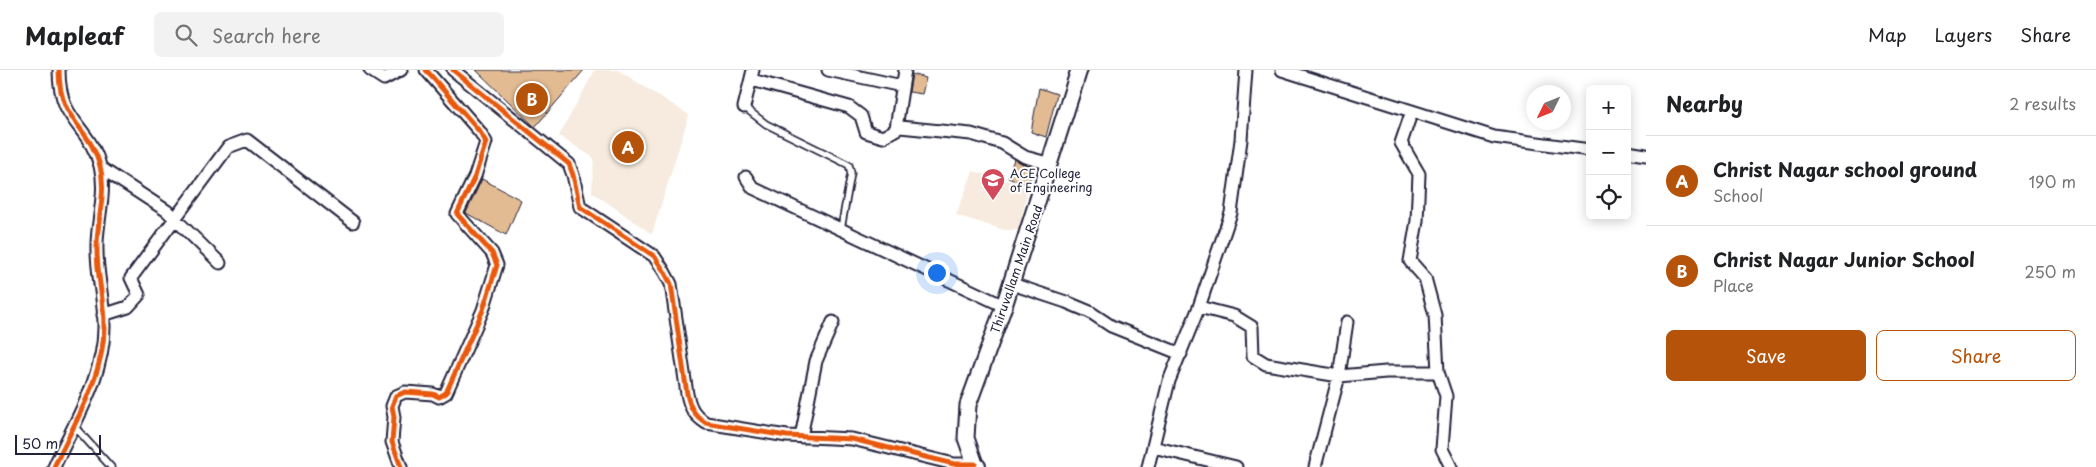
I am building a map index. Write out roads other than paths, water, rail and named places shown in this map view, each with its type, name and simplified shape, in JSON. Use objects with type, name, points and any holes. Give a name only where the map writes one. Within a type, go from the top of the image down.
[{"type":"main road","name":"Thiruvallam Main Road","points":[[977,466],[966,438],[968,404],[1012,284],[1079,70]]},
{"type":"street","points":[[54,467],[89,392],[102,355],[103,315],[96,262],[102,189],[101,168],[93,145],[72,117],[64,100],[59,70]]},
{"type":"street","points":[[370,70],[384,78],[402,70]]},
{"type":"street","points":[[401,467],[392,442],[394,417],[392,406],[396,396],[405,392],[433,394],[439,397],[446,393],[483,310],[496,265],[492,253],[457,214],[475,176],[486,142],[480,132],[426,70]]},
{"type":"street","points":[[453,70],[568,164],[573,175],[580,207],[654,256],[670,284],[687,394],[690,407],[697,417],[706,423],[801,437],[852,438],[939,464],[977,466]]},
{"type":"street","points":[[828,70],[902,86]]},
{"type":"street","points":[[896,128],[905,70]]},
{"type":"street","points":[[1148,467],[1169,381],[1199,307],[1231,213],[1241,140],[1246,70]]},
{"type":"street","points":[[1282,70],[1494,137],[1586,149]]},
{"type":"street","points":[[744,107],[752,75],[849,107],[861,116],[866,132],[880,137],[886,136],[896,128],[944,131],[987,137],[1010,146],[1025,157],[1051,164]]},
{"type":"street","points":[[1412,111],[1402,143],[1419,174],[1417,220],[1410,261],[1425,278],[1435,315],[1438,372],[1446,396],[1442,449],[1451,467]]},
{"type":"street","points":[[103,315],[128,307],[139,295],[131,278],[228,147],[247,140],[353,222]]},
{"type":"street","points":[[1631,152],[1646,154]]},
{"type":"street","points":[[101,168],[161,207],[220,263]]},
{"type":"street","points":[[746,177],[753,188],[1004,306]]},
{"type":"street","points":[[1012,284],[1066,302],[1090,312],[1111,326],[1181,354]]},
{"type":"street","points":[[1199,307],[1234,316],[1252,327],[1253,356],[1266,364],[1339,376],[1386,372],[1438,372]]},
{"type":"street","points":[[801,437],[816,361],[833,322]]},
{"type":"street","points":[[1315,467],[1339,376],[1347,322]]},
{"type":"street","points":[[1153,447],[1236,467]]},
{"type":"lane","points":[[744,107],[766,124],[849,165],[851,173],[841,229]]},
{"type":"lane","points":[[73,425],[112,467]]},
{"type":"place","name":"Christ Nagar Junior School","points":[[532,99]]},
{"type":"place","name":"Christ Nagar school ground","points":[[628,147]]},
{"type":"place","name":"ACE College of Engineering","points":[[993,201]]}]
